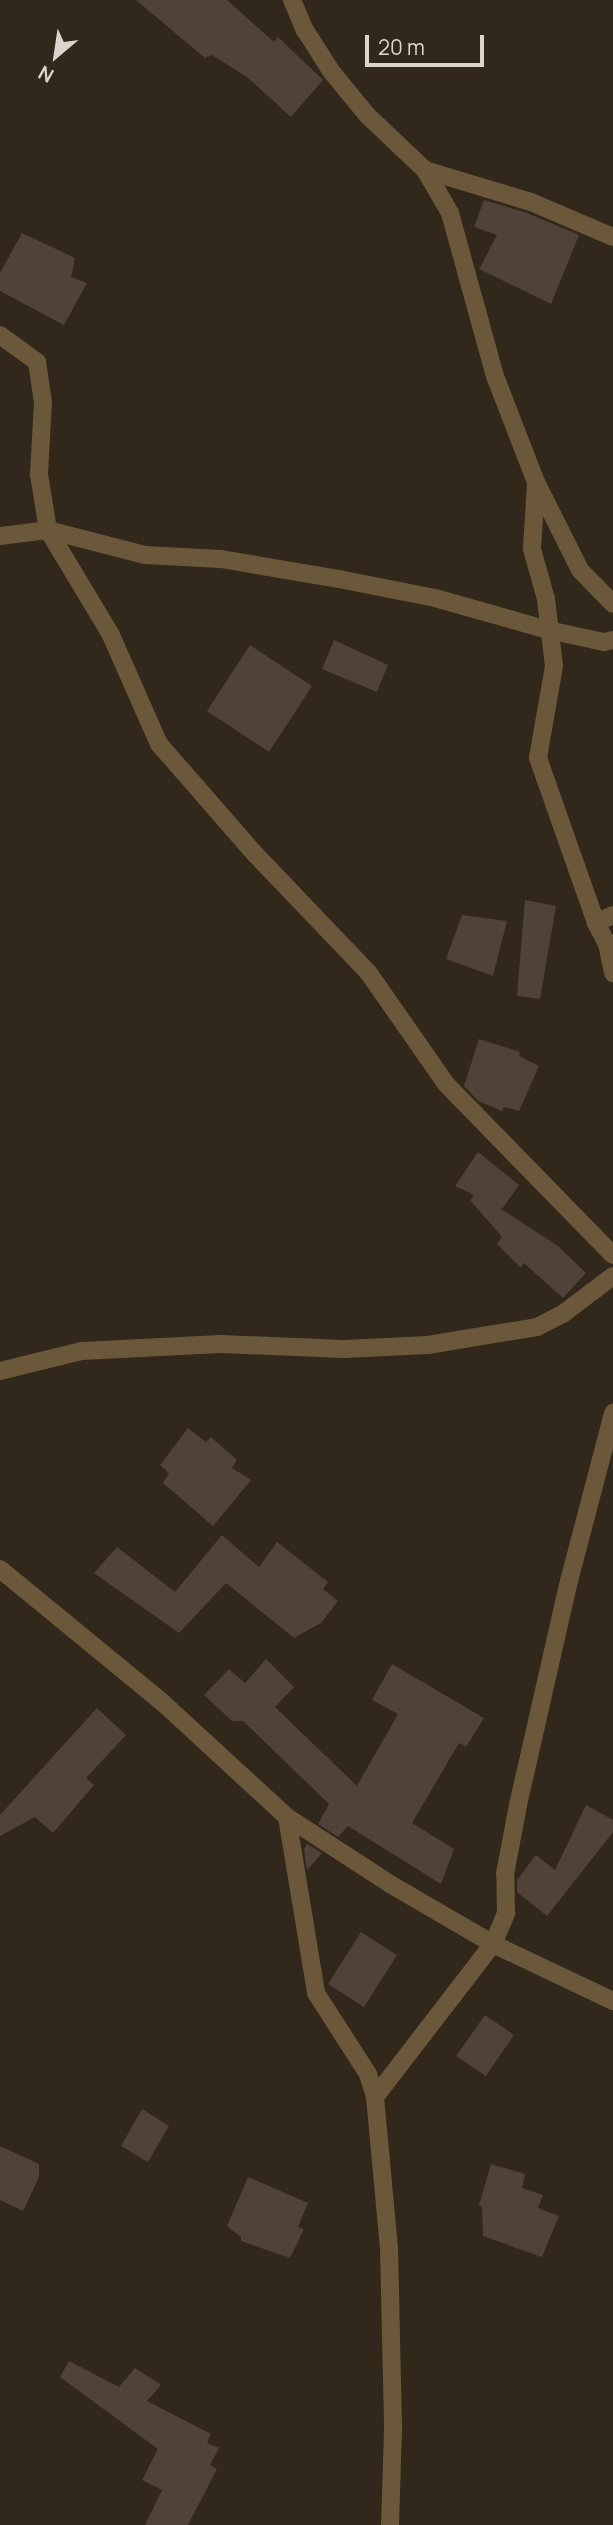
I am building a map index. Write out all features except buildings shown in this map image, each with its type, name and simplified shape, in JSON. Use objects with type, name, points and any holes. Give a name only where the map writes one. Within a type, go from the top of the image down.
[{"type":"street","points":[[292,0],[305,30],[331,71],[367,115],[425,170],[450,214],[495,376],[536,482],[580,570],[613,604]]},
{"type":"street","points":[[425,170],[531,202],[613,236]]},
{"type":"street","points":[[0,335],[37,362],[43,402],[39,474],[48,530],[110,633],[159,744],[256,855],[368,972],[446,1084],[613,1255]]},
{"type":"street","points":[[536,482],[532,550],[546,599],[554,666],[538,758],[596,923],[607,944],[613,973]]},
{"type":"street","points":[[0,536],[48,530],[145,555],[221,559],[339,579],[435,598],[548,630],[604,642],[613,640]]},
{"type":"street","points":[[596,923],[613,915]]},
{"type":"street","points":[[0,1371],[82,1351],[220,1344],[344,1349],[428,1345],[537,1328],[564,1313],[613,1276]]},
{"type":"street","points":[[375,2097],[493,1944],[506,1913],[505,1874],[530,1752],[569,1581],[613,1413]]},
{"type":"street","points":[[0,1569],[162,1702],[287,1817],[390,1885],[493,1944],[613,2001]]},
{"type":"street","points":[[287,1817],[316,1993],[368,2074],[375,2097],[389,2248],[393,2430],[390,2525]]}]
